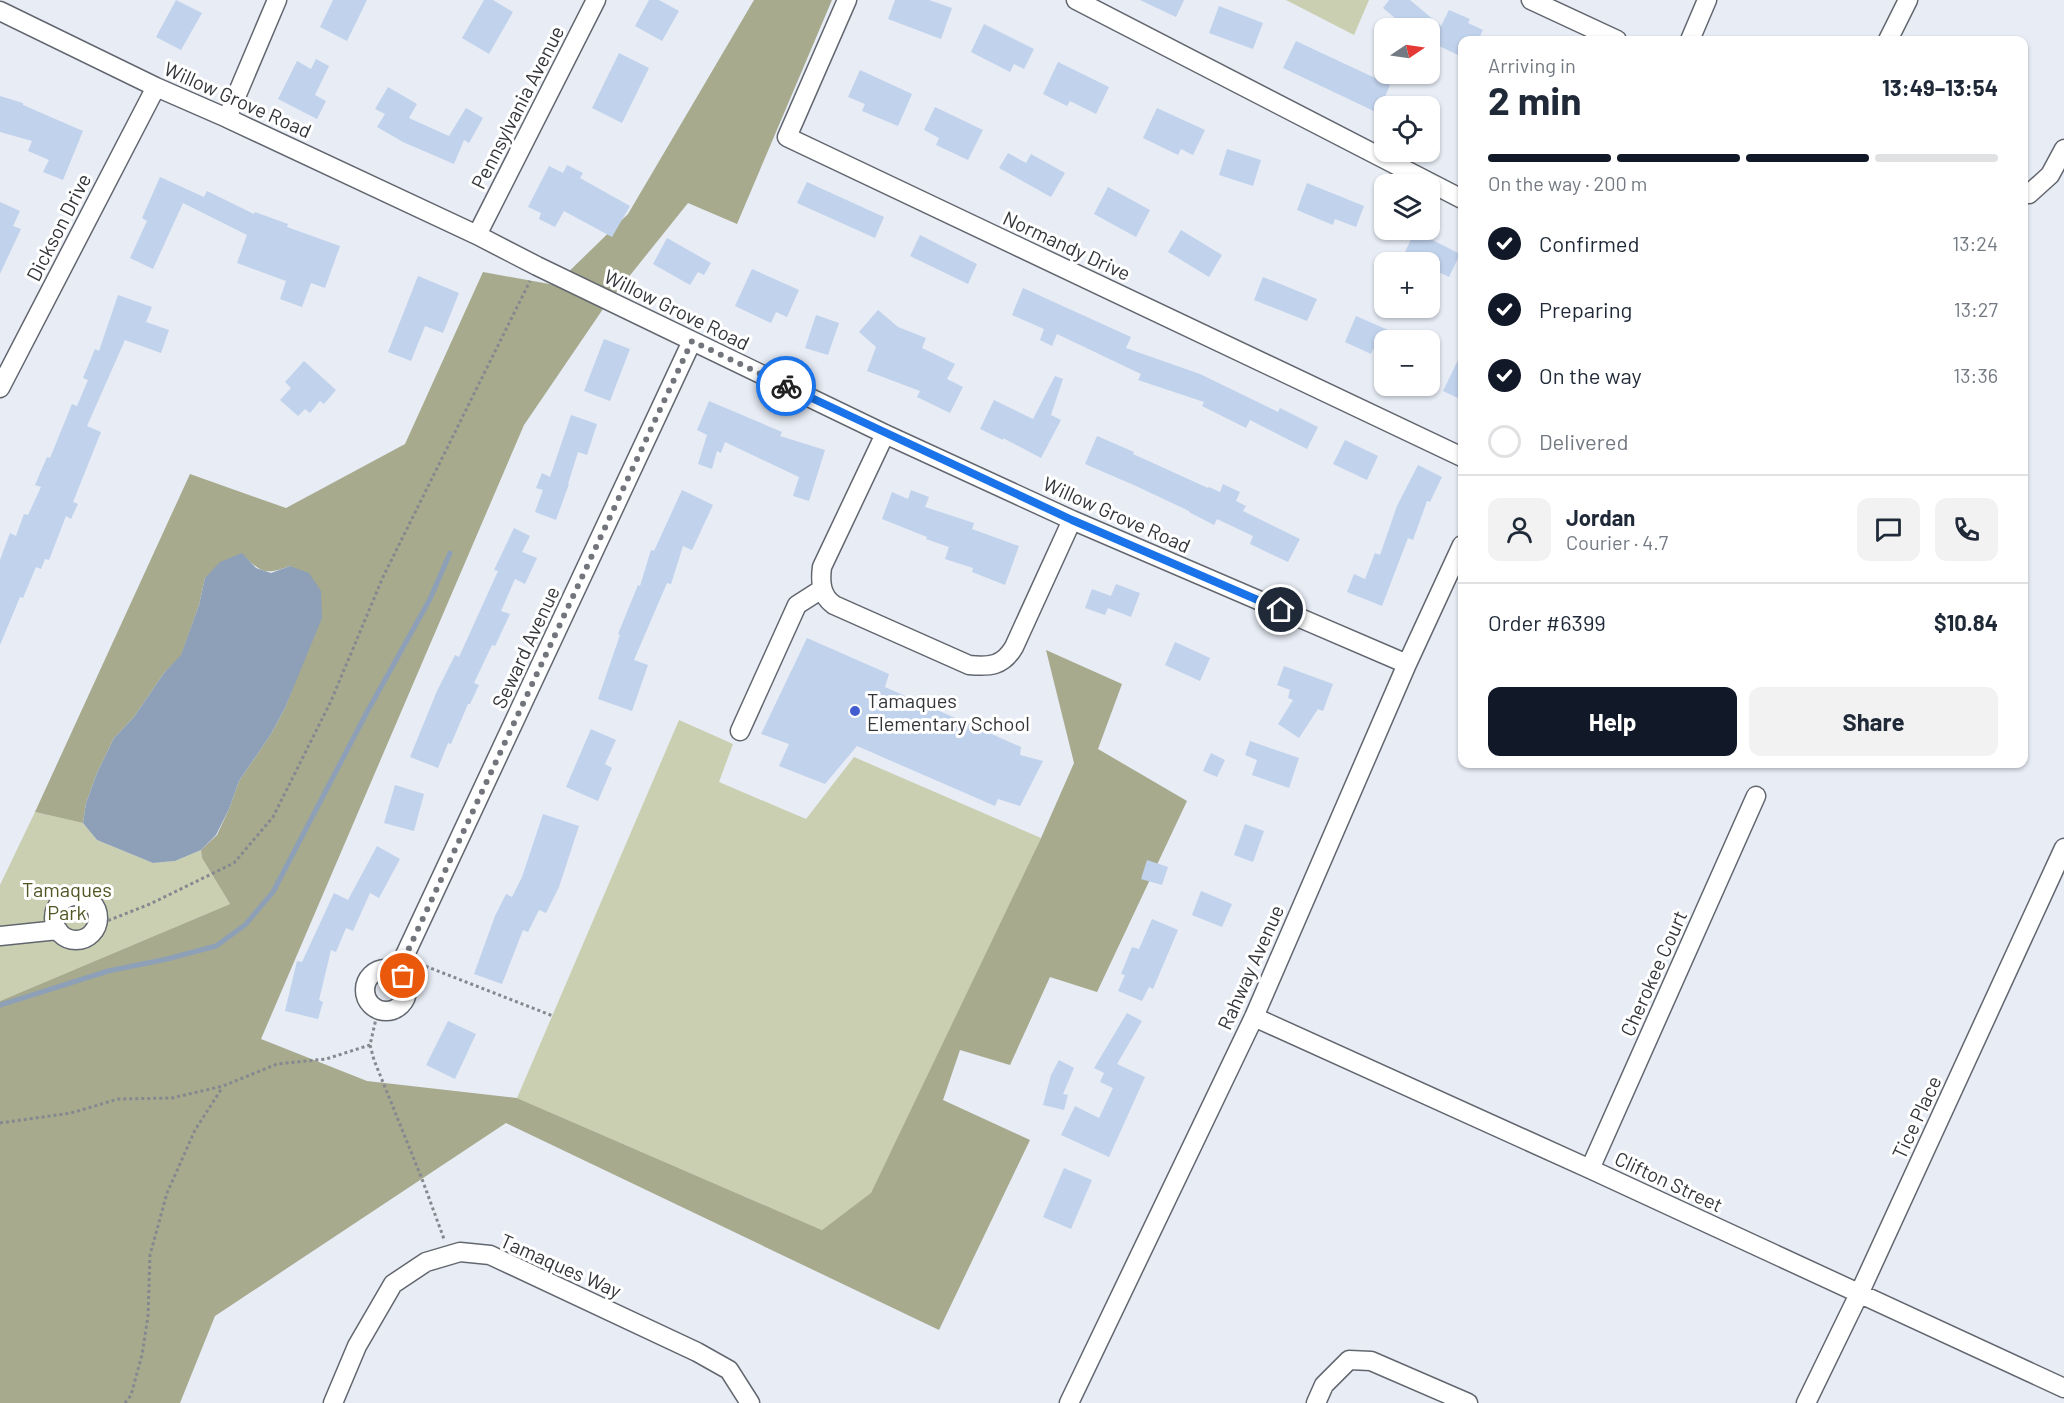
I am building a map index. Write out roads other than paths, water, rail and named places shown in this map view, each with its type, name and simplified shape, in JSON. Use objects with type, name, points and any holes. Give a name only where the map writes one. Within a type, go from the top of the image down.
[{"type":"street","points":[[226,118],[277,0]]},
{"type":"street","name":"Pennsylvania Avenue","points":[[477,235],[596,0]]},
{"type":"street","name":"Normandy Drive","points":[[847,0],[787,137],[1458,456]]},
{"type":"street","points":[[1076,0],[1458,197]]},
{"type":"street","points":[[1531,0],[1608,36]]},
{"type":"street","points":[[1692,36],[1707,0]]},
{"type":"street","points":[[1890,36],[1908,0]]},
{"type":"street","name":"Willow Grove Road","points":[[0,11],[156,87],[477,235],[885,434],[1072,520],[1407,664]]},
{"type":"street","name":"Dickson Drive","points":[[0,388],[156,87]]},
{"type":"street","points":[[2029,194],[2050,175],[2064,149]]},
{"type":"street","name":"Seward Avenue","points":[[401,965],[692,341]]},
{"type":"street","points":[[885,434],[822,567],[820,577],[822,589],[827,600],[834,605],[969,665],[997,664],[1008,657],[1027,621],[1072,520]]},
{"type":"street","name":"Rahway Avenue","points":[[1069,1403],[1254,1017],[1407,664],[1458,554]]},
{"type":"street","points":[[740,731],[797,605],[822,589]]},
{"type":"street","name":"Cherokee Court","points":[[1590,1169],[1756,796]]},
{"type":"street","name":"Tice Place","points":[[1806,1403],[1859,1294],[2064,848]]},
{"type":"street","points":[[0,936],[58,930],[68,938],[82,939],[97,926],[97,911],[93,904],[81,896],[74,896],[61,902],[54,915],[58,930]]},
{"type":"street","points":[[401,965],[408,989],[404,1002],[392,1011],[378,1010],[368,1000],[365,986],[368,979],[372,974],[401,965]]},
{"type":"street","name":"Clifton Street","points":[[1254,1017],[2064,1388]]},
{"type":"street","name":"Tamaques Way","points":[[333,1403],[357,1346],[393,1284],[426,1262],[460,1252],[490,1255],[698,1352],[729,1370],[750,1403]]},
{"type":"street","points":[[1316,1403],[1324,1385],[1349,1360],[1371,1360],[1468,1403]]},
{"type":"water","points":[[242,553],[256,568],[271,573],[290,566],[309,573],[321,591],[322,618],[285,708],[271,734],[239,781],[216,835],[201,850],[175,861],[153,863],[97,840],[83,823],[86,803],[114,738],[134,717],[164,673],[181,655],[199,605],[205,578],[220,562]]},
{"type":"waterway","points":[[0,1005],[108,971],[216,946],[245,925],[273,892],[367,712],[430,599],[450,553]]},
{"type":"place","name":"Tamaques Elementary School","points":[[855,711]]},
{"type":"park label","name":"Tamaques Park","points":[[67,900]]}]
